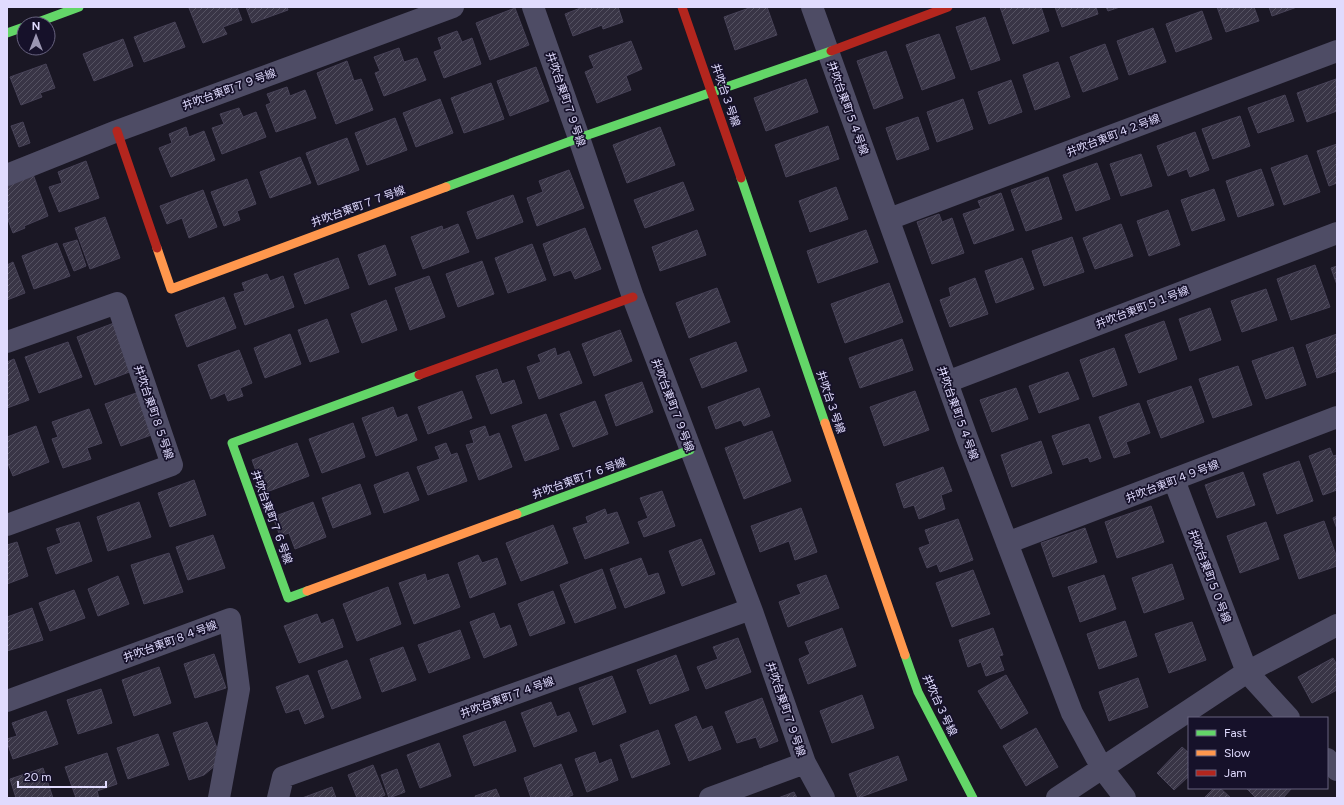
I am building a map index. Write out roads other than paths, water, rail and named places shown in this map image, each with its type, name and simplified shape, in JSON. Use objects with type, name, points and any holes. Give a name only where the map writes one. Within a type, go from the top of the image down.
[{"type":"street","points":[[55,16],[79,7]]},
{"type":"street","name":"井吹台東町７９号線","points":[[7,175],[117,131],[453,7]]},
{"type":"street","name":"井吹台東町７９号線","points":[[533,7],[633,297],[751,609],[805,763],[824,798]]},
{"type":"street","name":"井吹台３号線","points":[[682,7],[918,692],[973,798]]},
{"type":"street","name":"井吹台東町５４号線","points":[[812,7],[967,438],[1072,713],[1102,768],[1125,798]]},
{"type":"street","name":"井吹台東町７７号線","points":[[117,131],[170,289],[579,138],[828,52],[948,7]]},
{"type":"street","name":"井吹台東町４２号線","points":[[888,219],[1337,51]]},
{"type":"street","name":"井吹台東町５１号線","points":[[947,382],[1337,233]]},
{"type":"street","name":"井吹台東町７６号線","points":[[633,297],[232,443],[288,598],[690,450]]},
{"type":"street","name":"井吹台東町８５号線","points":[[7,342],[117,303],[172,465],[7,525]]},
{"type":"street","name":"井吹台東町４９号線","points":[[1007,544],[1337,416]]},
{"type":"street","name":"井吹台東町５０号線","points":[[1174,480],[1247,672]]},
{"type":"street","name":"井吹台東町７４号線","points":[[278,798],[283,777],[751,609]]},
{"type":"street","name":"井吹台東町８４号線","points":[[7,701],[230,619],[239,689],[219,798]]},
{"type":"street","points":[[1057,798],[1247,672],[1337,625]]},
{"type":"street","points":[[1247,672],[1288,717]]},
{"type":"street","points":[[710,798],[805,763]]}]
